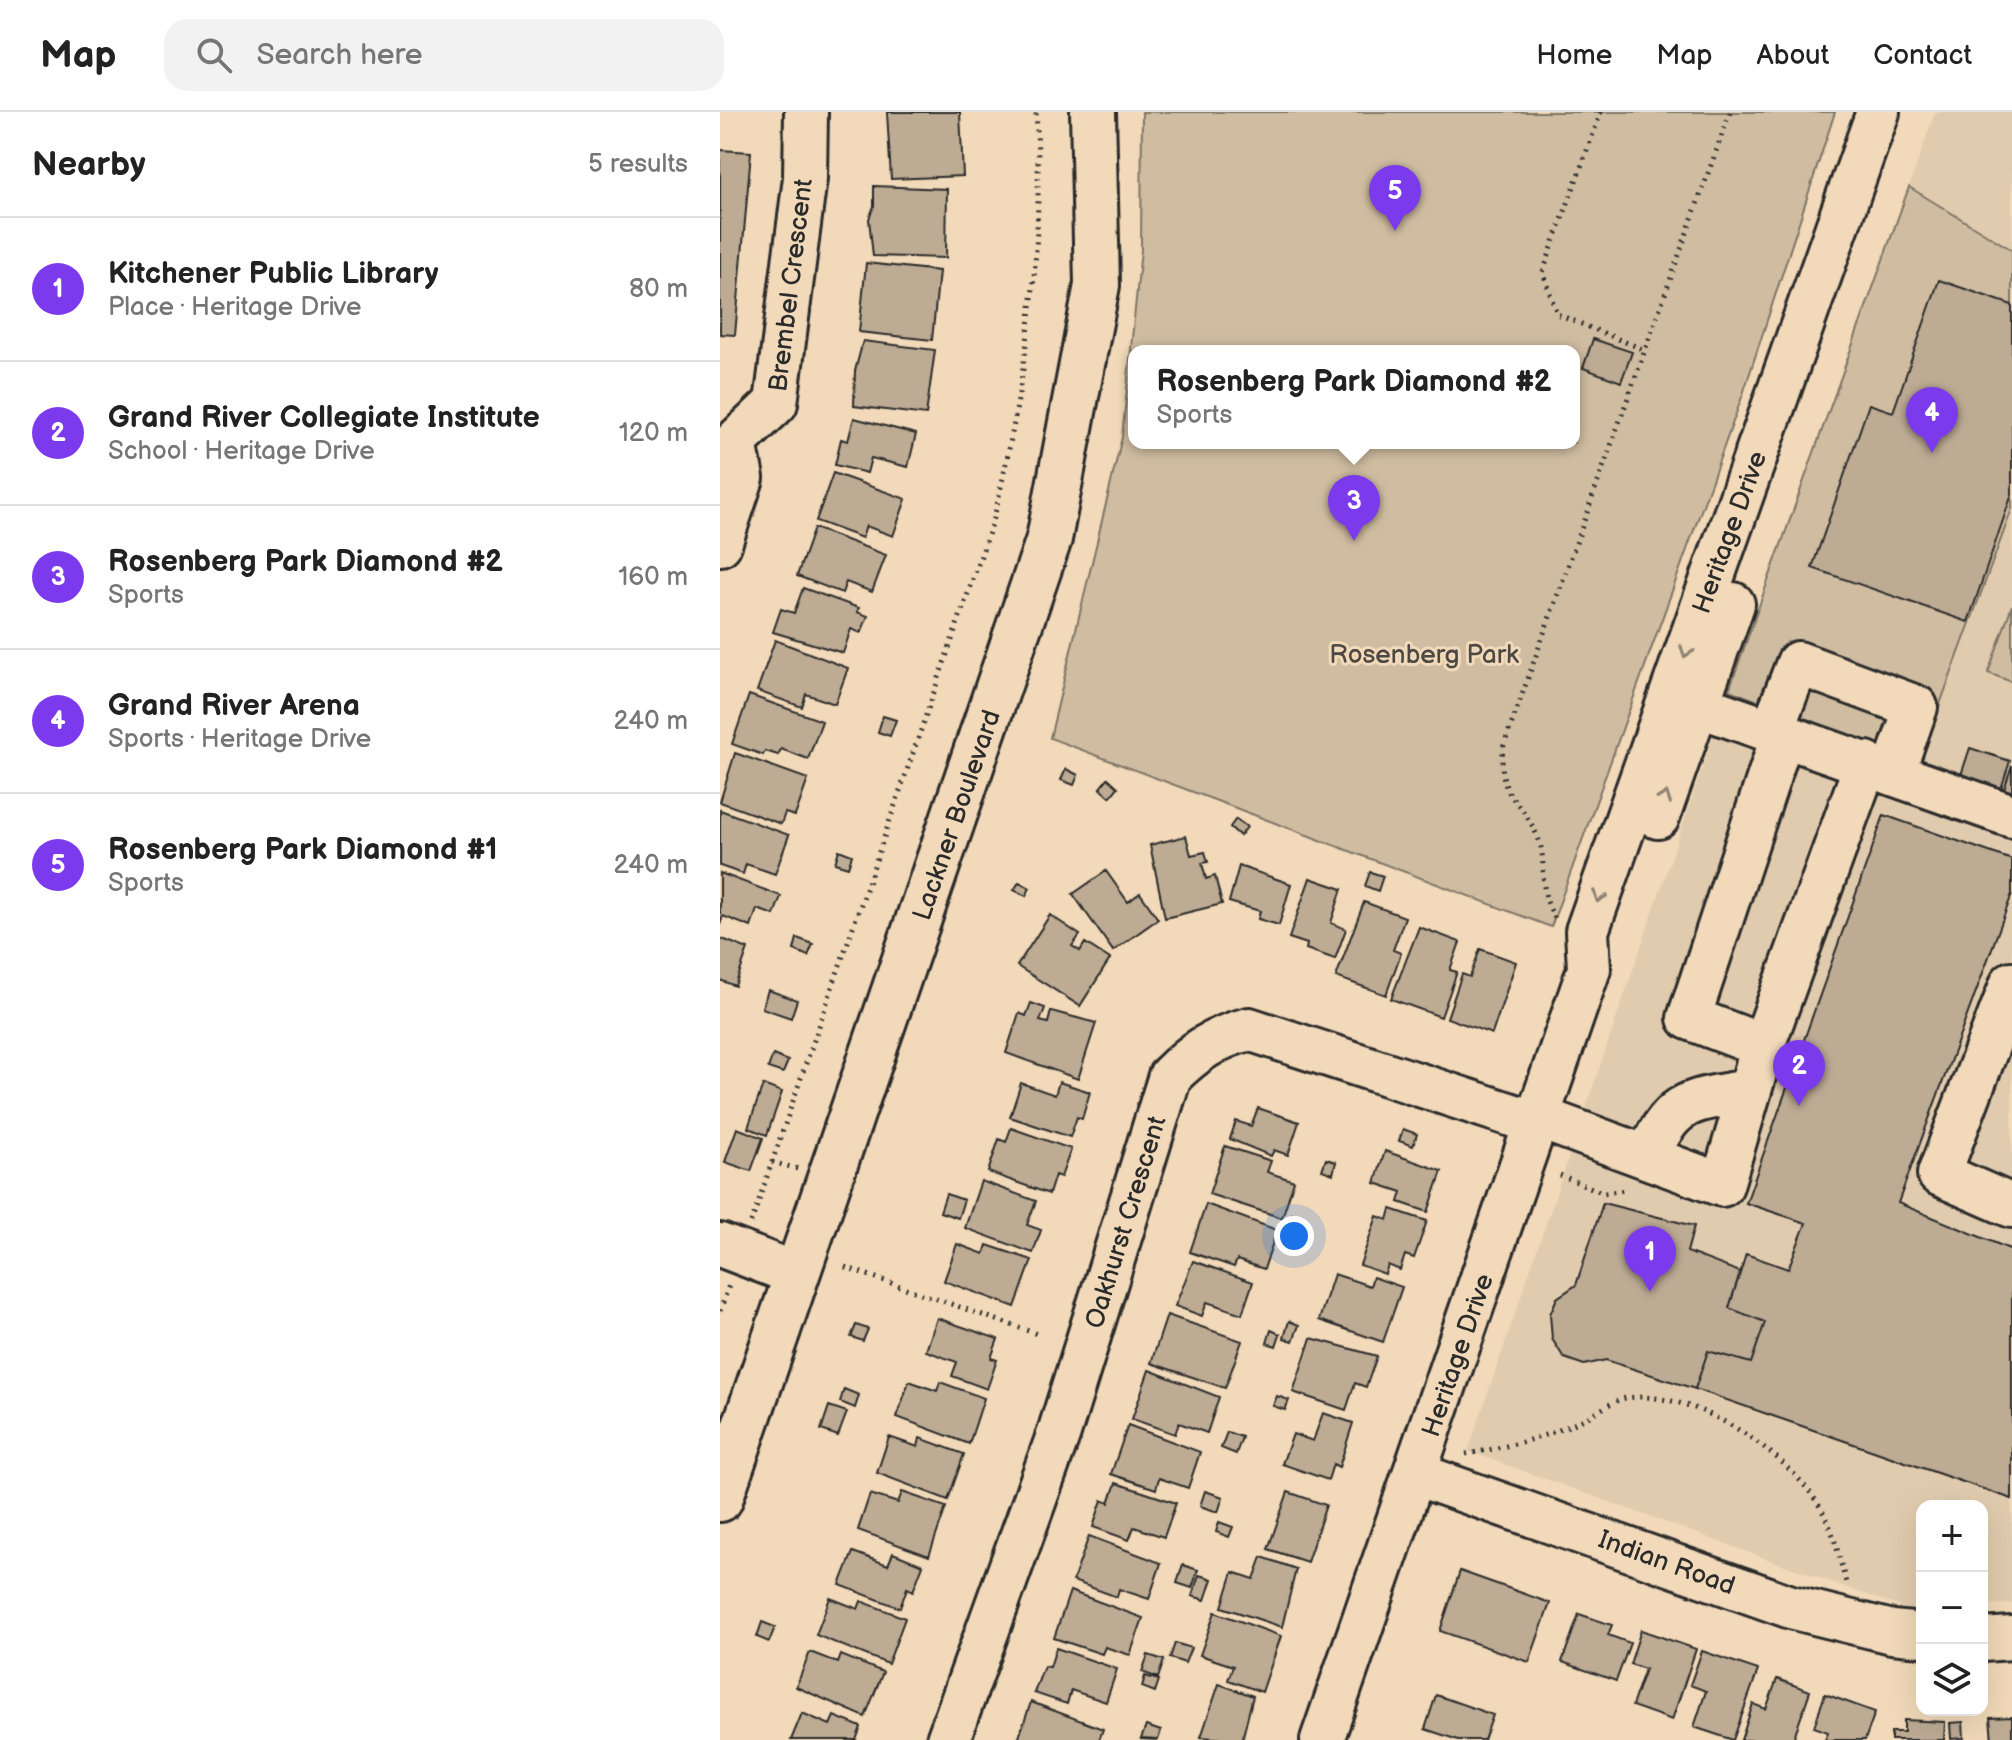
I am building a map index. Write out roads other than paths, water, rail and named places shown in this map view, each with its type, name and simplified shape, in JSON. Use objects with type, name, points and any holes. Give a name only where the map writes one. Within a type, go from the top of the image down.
[{"type":"main road","name":"Lackner Boulevard","points":[[720,1499],[1049,539],[1097,285],[1093,112]]},
{"type":"street","name":"Brembel Crescent","points":[[728,434],[776,403],[805,178],[806,112]]},
{"type":"street","name":"Heritage Drive","points":[[1322,1740],[1589,969],[1587,931],[1685,700],[1799,370],[1878,112]]},
{"type":"street","name":"Heritage Drive","points":[[1799,370],[1905,112]]},
{"type":"street","points":[[720,544],[742,478],[728,434]]},
{"type":"street","points":[[1636,1174],[1667,1117],[1700,1100],[1749,1091],[1763,1046],[1880,768],[1916,707],[1798,663],[1689,1018],[1763,1046]]},
{"type":"street","points":[[1685,700],[2012,816]]},
{"type":"street","points":[[2012,983],[1939,1174],[2012,1206]]},
{"type":"street","name":"Oakhurst Crescent","points":[[948,1740],[1059,1433],[1170,1076],[1190,1056],[1221,1036],[1249,1029],[1537,1120],[1636,1174],[1722,1185],[1749,1091]]},
{"type":"street","points":[[733,1250],[796,1274]]},
{"type":"street","name":"Indian Road","points":[[1416,1474],[1791,1607],[1892,1632],[1916,1634]]},
{"type":"street","points":[[1988,1640],[2012,1638]]},
{"type":"place","name":"Rosenberg Park Diamond #1","points":[[1395,231]]},
{"type":"place","name":"Grand River Arena","points":[[1932,453]]},
{"type":"place","name":"Rosenberg Park Diamond #2","points":[[1354,541]]},
{"type":"place","name":"Grand River Collegiate Institute","points":[[1799,1106]]},
{"type":"place","name":"Kitchener Public Library","points":[[1650,1292]]},
{"type":"park label","name":"Rosenberg Park","points":[[1424,654]]}]
